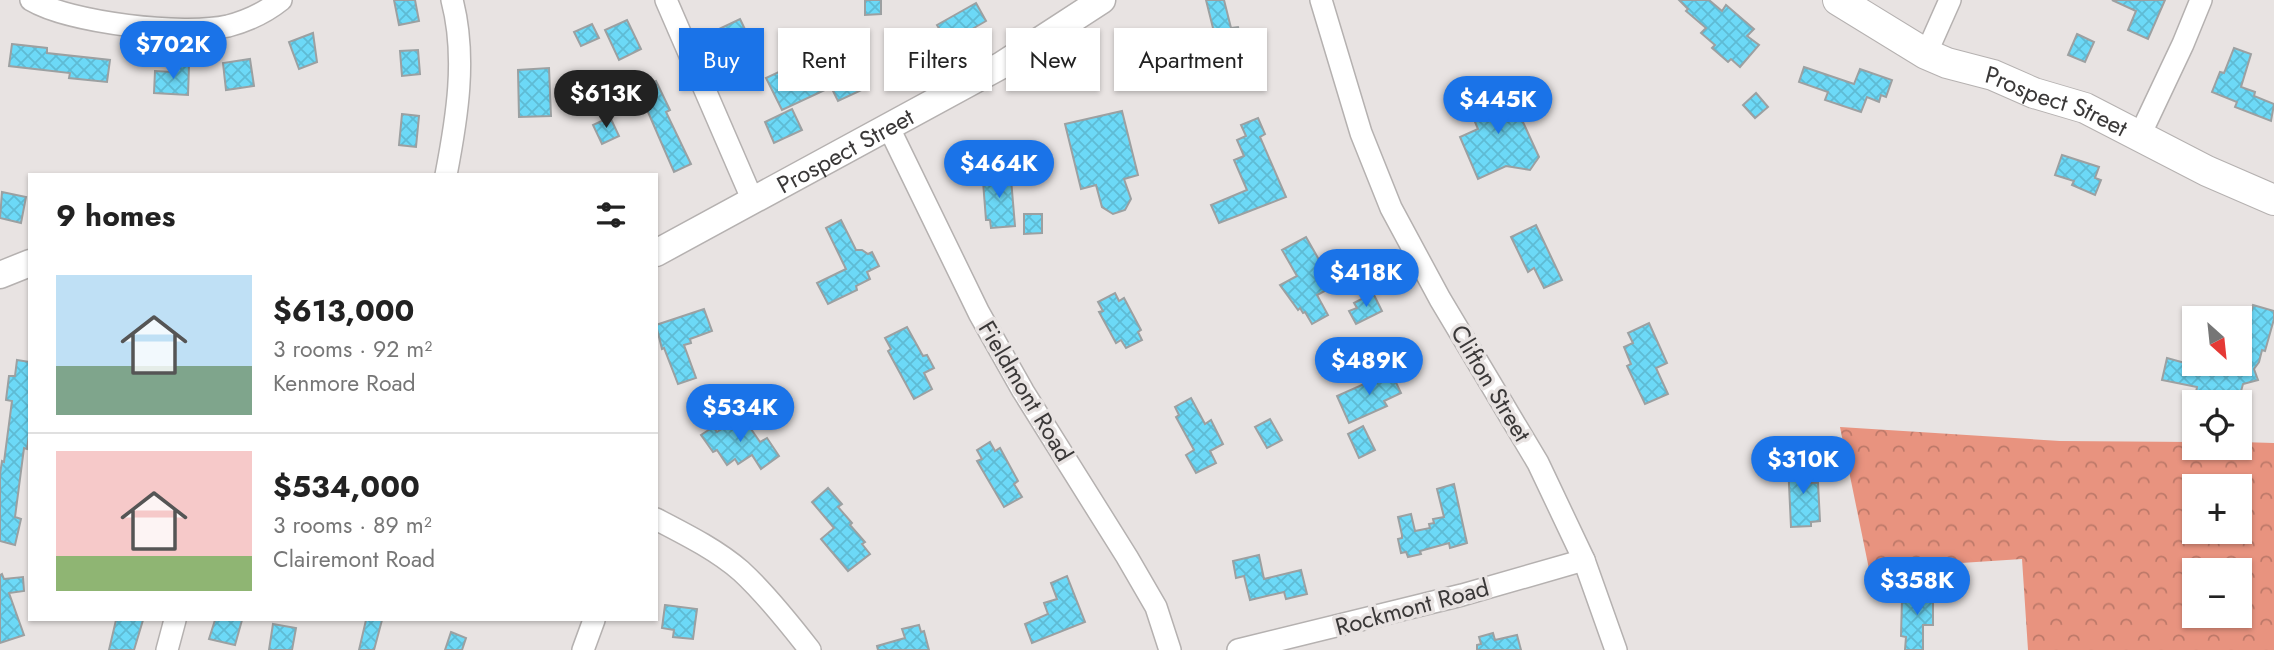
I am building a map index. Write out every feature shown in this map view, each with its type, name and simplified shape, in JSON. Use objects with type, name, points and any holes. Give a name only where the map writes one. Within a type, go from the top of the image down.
[{"type":"main road","name":"Prospect Street","points":[[1838,0],[1926,54],[2085,108],[2207,171],[2274,200]]},
{"type":"street","points":[[31,0],[41,6],[90,9],[133,26],[183,31],[228,26],[268,10],[281,0]]},
{"type":"street","points":[[446,173],[457,119],[459,71],[457,19],[452,0]]},
{"type":"street","points":[[666,0],[753,201]]},
{"type":"street","name":"Prospect Street","points":[[658,252],[1011,60],[1102,0]]},
{"type":"street","name":"Clifton Street","points":[[1321,0],[1360,133],[1391,208],[1440,299],[1538,463],[1584,560],[1616,650]]},
{"type":"street","points":[[1926,54],[1950,0]]},
{"type":"street","points":[[2140,135],[2201,0]]},
{"type":"street","name":"Fieldmont Road","points":[[889,128],[979,313],[1023,391],[1156,607],[1170,650]]},
{"type":"street","points":[[0,275],[28,264]]},
{"type":"street","points":[[658,520],[740,570],[810,650]]},
{"type":"street","name":"Rockmont Road","points":[[1238,650],[1371,619],[1584,560]]},
{"type":"street","points":[[167,650],[175,621]]},
{"type":"street","points":[[583,650],[594,621]]},
{"type":"green space","points":[[1840,427],[2060,441],[2182,442],[2182,460],[2252,460],[2252,442],[2274,443],[2274,650],[2028,650],[2022,559],[1869,569]]},
{"type":"building","points":[[394,0],[415,0],[419,21],[399,25]]},
{"type":"building","points":[[865,0],[881,0],[881,14],[865,15]]},
{"type":"building","points":[[1206,0],[1224,0],[1231,28],[1213,28]]},
{"type":"building","points":[[1679,0],[1709,0],[1722,11],[1726,5],[1754,29],[1747,36],[1759,45],[1740,67],[1731,59],[1728,62],[1712,48],[1715,45],[1701,33],[1706,28],[1686,11],[1688,9]]},
{"type":"building","points":[[2112,0],[2165,0],[2148,39],[2128,30],[2136,11]]},
{"type":"building","points":[[976,3],[986,21],[974,28],[939,28],[937,25]]},
{"type":"building","points":[[740,19],[744,28],[721,28]]},
{"type":"building","points":[[627,20],[641,49],[619,60],[605,30]]},
{"type":"building","points":[[592,24],[599,38],[581,46],[574,32]]},
{"type":"building","points":[[313,33],[317,62],[299,69],[289,42]]},
{"type":"building","points":[[2077,34],[2094,42],[2085,62],[2068,55]]},
{"type":"building","points":[[12,44],[47,48],[47,53],[110,60],[107,82],[69,78],[70,73],[9,66]]},
{"type":"building","points":[[2234,48],[2251,54],[2241,87],[2274,104],[2271,121],[2235,107],[2237,102],[2212,92],[2220,72],[2224,73]]},
{"type":"building","points":[[418,50],[420,74],[402,76],[400,51]]},
{"type":"building","points":[[250,59],[254,86],[226,90],[223,63]]},
{"type":"building","points":[[172,65],[189,65],[188,95],[154,93],[155,71],[172,72]]},
{"type":"building","points":[[1804,67],[1854,84],[1860,69],[1892,80],[1886,97],[1881,95],[1879,102],[1867,97],[1861,112],[1825,100],[1828,92],[1799,82]]},
{"type":"building","points":[[549,68],[551,116],[519,117],[518,70]]},
{"type":"building","points":[[778,72],[778,91],[823,91],[782,110],[766,78]]},
{"type":"building","points":[[656,81],[670,110],[666,112],[691,164],[674,172],[638,89]]},
{"type":"building","points":[[1503,87],[1514,110],[1517,109],[1539,157],[1530,170],[1506,166],[1478,179],[1460,137],[1478,129],[1467,103]]},
{"type":"building","points":[[833,91],[859,91],[838,101]]},
{"type":"building","points":[[1756,93],[1768,107],[1755,118],[1743,105]]},
{"type":"building","points":[[792,109],[802,130],[774,143],[765,122]]},
{"type":"building","points":[[1122,111],[1138,175],[1124,179],[1131,199],[1125,210],[1113,214],[1102,207],[1096,185],[1081,189],[1065,124]]},
{"type":"building","points":[[402,114],[419,116],[416,147],[399,145]]},
{"type":"building","points":[[610,117],[619,136],[602,144],[593,125]]},
{"type":"building","points":[[1258,118],[1265,134],[1260,137],[1286,197],[1219,223],[1211,205],[1247,190],[1234,160],[1244,156],[1237,140],[1246,136],[1241,125]]},
{"type":"building","points":[[2062,155],[2099,167],[2095,178],[2101,180],[2095,195],[2072,185],[2074,181],[2055,175]]},
{"type":"building","points":[[1004,171],[1004,179],[1011,179],[1015,226],[991,228],[990,220],[986,220],[983,181],[986,181],[986,172]]},
{"type":"building","points":[[2,192],[26,197],[21,223],[0,218]]},
{"type":"building","points":[[1024,214],[1042,214],[1042,233],[1024,234]]},
{"type":"building","points":[[841,220],[856,250],[868,254],[872,252],[879,266],[867,272],[870,279],[856,286],[857,290],[828,304],[817,283],[846,269],[826,228]]},
{"type":"building","points":[[1536,225],[1562,280],[1544,288],[1534,268],[1528,272],[1511,237]]},
{"type":"building","points":[[1306,237],[1334,286],[1317,295],[1328,315],[1312,324],[1305,312],[1300,308],[1298,310],[1280,285],[1297,276],[1282,250]]},
{"type":"building","points":[[1115,293],[1119,301],[1124,298],[1141,330],[1138,332],[1142,340],[1126,348],[1121,340],[1116,343],[1099,312],[1103,311],[1098,302]]},
{"type":"building","points":[[1373,293],[1382,311],[1356,324],[1349,311],[1357,308],[1354,303]]},
{"type":"building","points":[[2253,305],[2274,311],[2265,351],[2262,350],[2254,369],[2258,380],[2243,384],[2241,390],[2196,390],[2197,387],[2162,380],[2167,358],[2182,362],[2182,376],[2252,376]]},
{"type":"building","points":[[704,309],[712,331],[690,339],[691,343],[684,345],[696,378],[678,384],[664,348],[662,349],[658,324]]},
{"type":"building","points":[[1649,323],[1667,363],[1656,368],[1668,394],[1645,404],[1627,366],[1631,364],[1624,347],[1633,343],[1628,333]]},
{"type":"building","points":[[907,327],[923,356],[927,355],[934,368],[924,373],[932,389],[914,399],[888,351],[891,349],[885,338]]},
{"type":"building","points":[[17,360],[28,362],[28,442],[27,449],[24,448],[15,517],[21,519],[15,545],[0,541],[0,474],[12,401],[6,400],[9,376],[15,376]]},
{"type":"building","points":[[1391,372],[1401,393],[1384,401],[1387,406],[1349,423],[1337,396]]},
{"type":"building","points":[[1191,398],[1205,424],[1211,420],[1223,444],[1210,451],[1216,463],[1196,473],[1186,455],[1194,450],[1176,417],[1179,415],[1175,407]]},
{"type":"building","points":[[742,416],[760,442],[767,438],[779,456],[761,469],[752,455],[738,464],[735,459],[727,465],[717,450],[713,452],[701,435],[713,427],[717,432]]},
{"type":"building","points":[[1270,419],[1282,440],[1267,448],[1255,427]]},
{"type":"building","points":[[1363,426],[1375,450],[1359,458],[1348,434]]},
{"type":"building","points":[[990,442],[995,451],[1000,448],[1018,481],[1014,484],[1022,497],[1004,507],[977,461],[982,459],[977,450]]},
{"type":"building","points":[[1809,462],[1809,483],[1818,483],[1820,521],[1811,522],[1811,526],[1791,527],[1788,463]]},
{"type":"building","points":[[1454,484],[1467,543],[1450,548],[1449,543],[1408,557],[1406,552],[1401,553],[1398,539],[1402,538],[1402,535],[1398,517],[1411,514],[1415,531],[1430,528],[1429,524],[1434,523],[1433,519],[1444,517],[1437,489]]},
{"type":"building","points":[[828,488],[842,504],[838,507],[865,542],[862,544],[870,554],[848,571],[821,539],[834,528],[812,502]]},
{"type":"building","points":[[1259,555],[1264,579],[1301,570],[1307,594],[1286,599],[1284,592],[1250,600],[1244,576],[1236,578],[1233,561]]},
{"type":"building","points":[[2,574],[4,579],[23,577],[24,591],[9,593],[24,635],[0,643],[0,575]]},
{"type":"building","points":[[1067,576],[1085,622],[1032,643],[1025,624],[1048,614],[1044,603],[1057,599],[1051,583]]},
{"type":"building","points":[[1916,586],[1933,586],[1933,625],[1923,625],[1923,650],[1905,650],[1906,637],[1901,636],[1902,599],[1916,599]]},
{"type":"building","points":[[665,605],[697,609],[693,639],[673,637],[674,630],[662,628]]},
{"type":"building","points":[[116,621],[143,621],[134,650],[109,650]]},
{"type":"building","points":[[215,621],[242,621],[235,645],[209,639]]},
{"type":"building","points":[[366,621],[382,621],[374,650],[359,650]]},
{"type":"building","points":[[273,624],[296,628],[292,650],[269,650]]},
{"type":"building","points":[[919,625],[921,632],[924,631],[929,650],[878,650],[877,646],[905,638],[902,629]]},
{"type":"building","points":[[451,632],[466,638],[462,650],[445,650]]},
{"type":"building","points":[[1493,633],[1495,640],[1517,635],[1521,650],[1477,650],[1477,645],[1481,644],[1479,637]]}]
